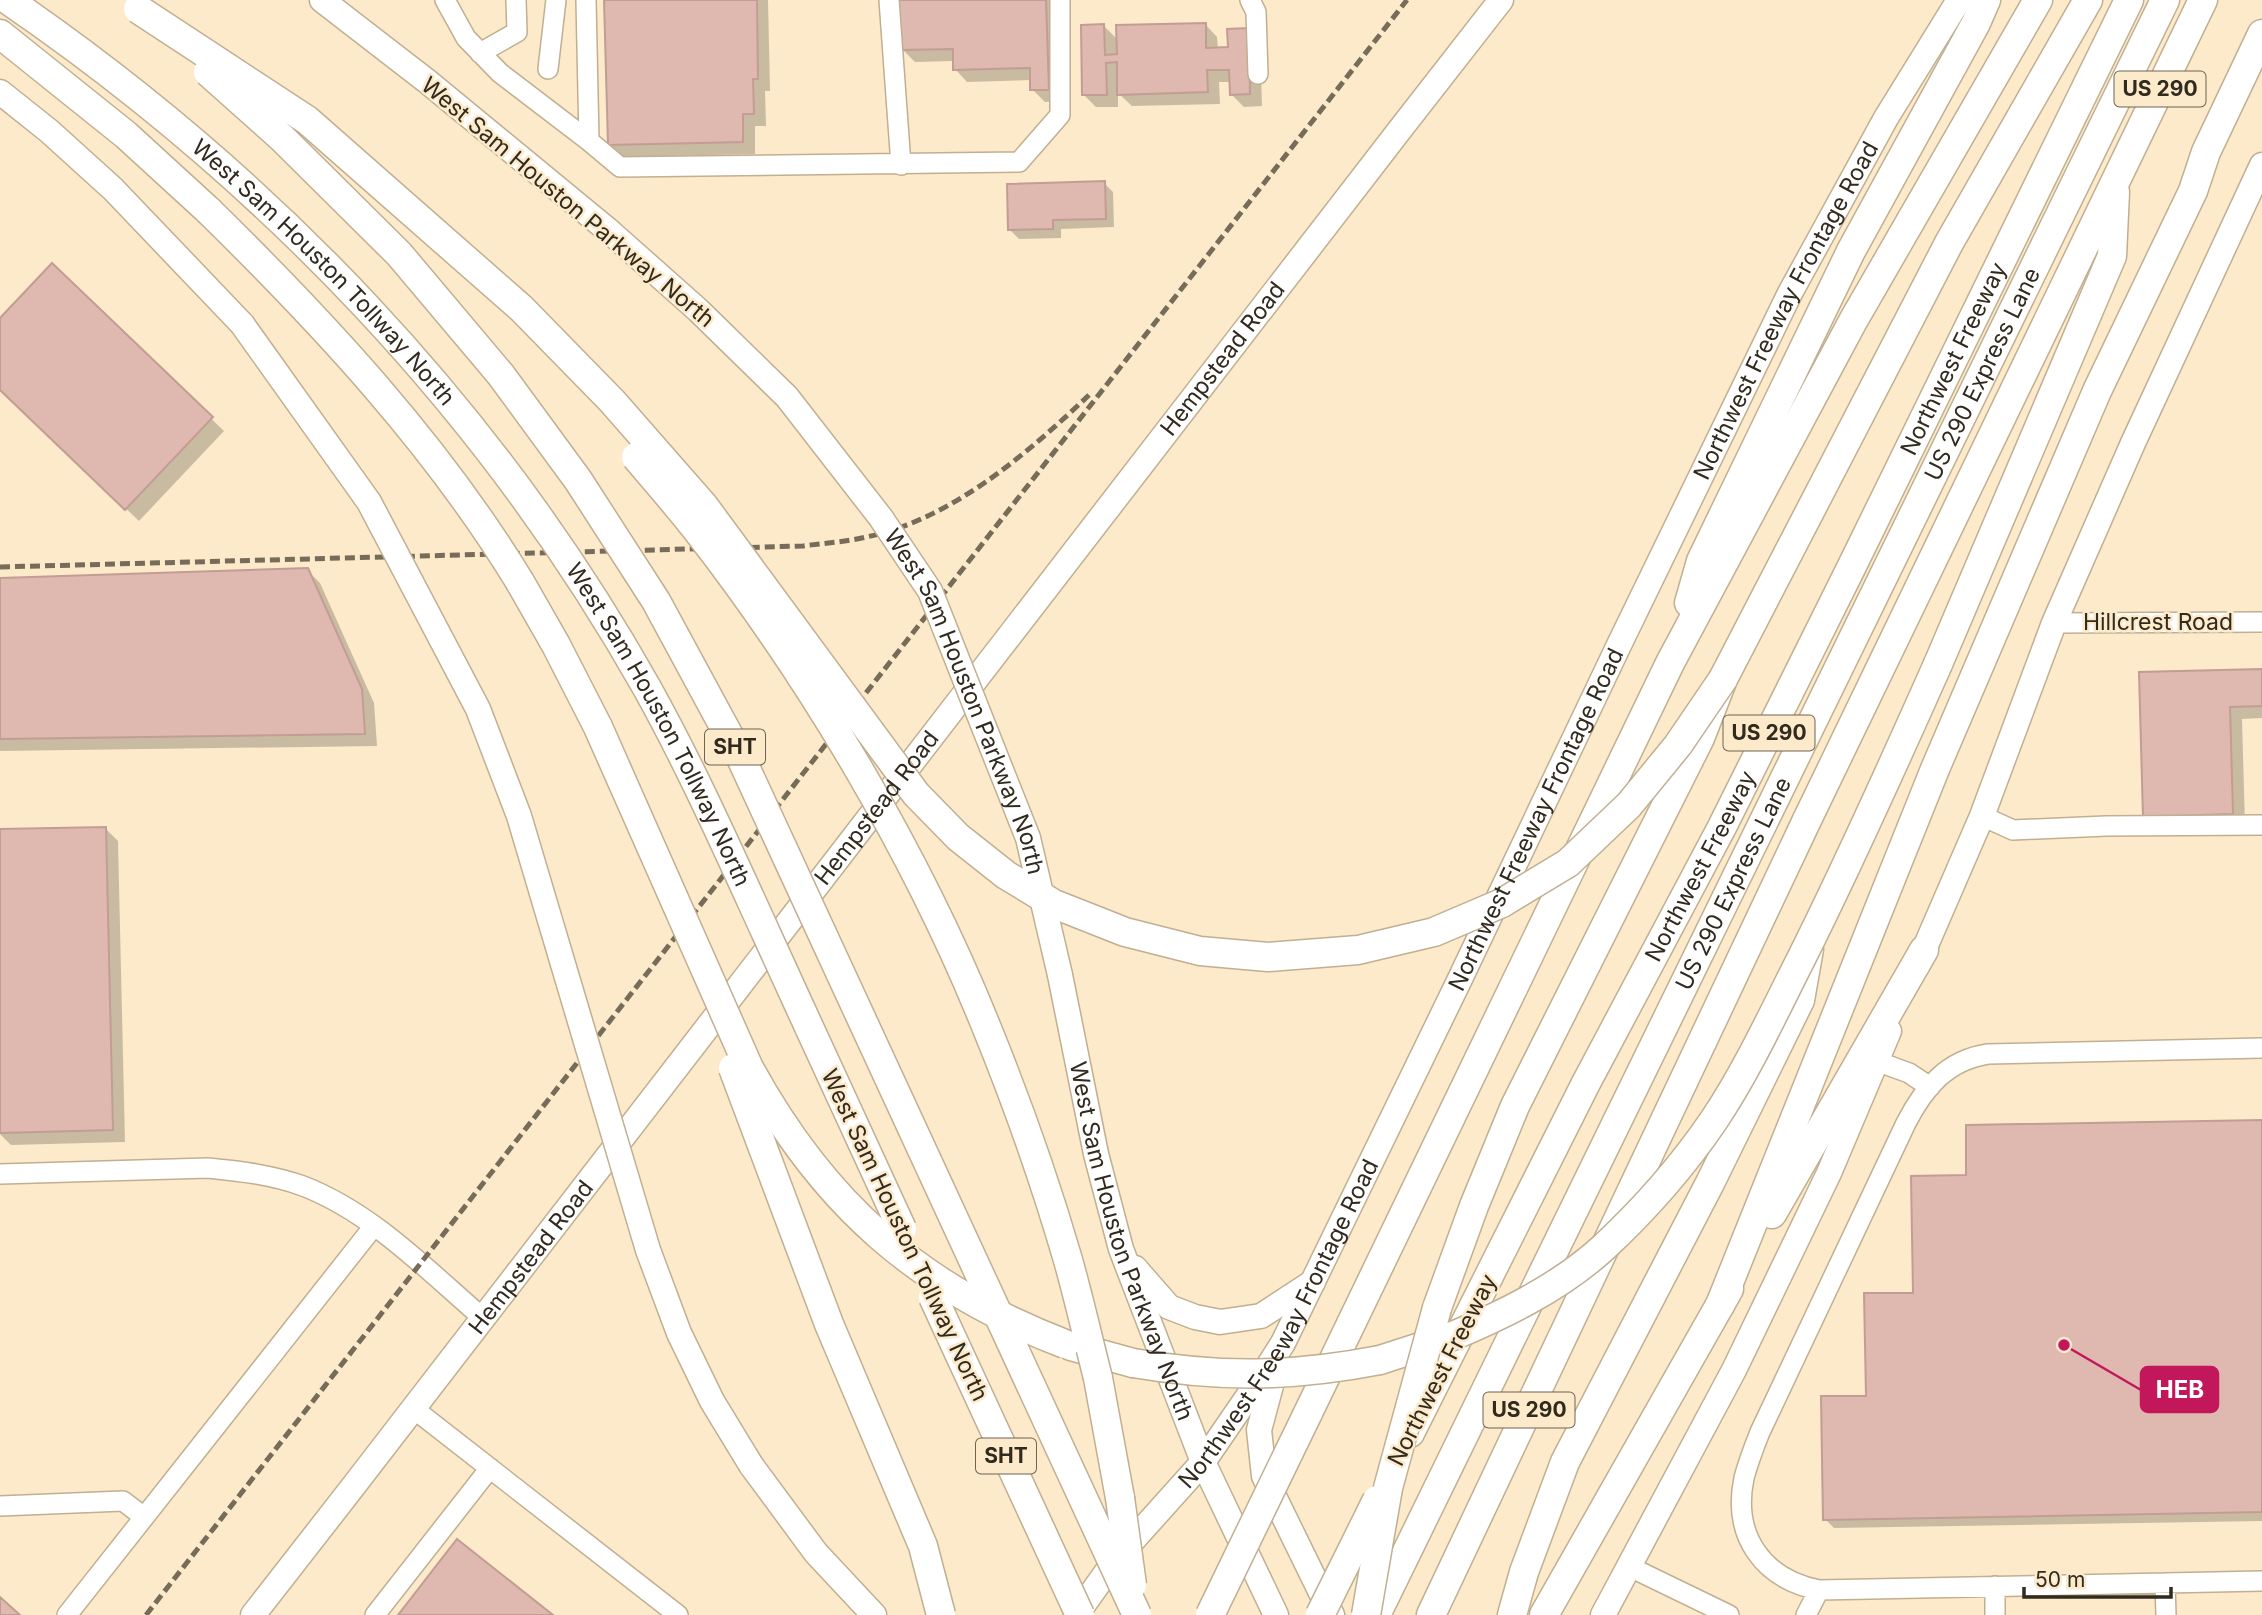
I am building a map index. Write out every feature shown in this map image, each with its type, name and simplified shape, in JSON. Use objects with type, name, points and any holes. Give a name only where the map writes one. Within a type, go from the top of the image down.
[{"type":"highway","name":"West Sam Houston Tollway North","points":[[8,0],[82,51],[165,117],[236,177],[324,261],[444,394],[510,478],[571,565],[645,686],[700,791],[1078,1615]]},
{"type":"highway","points":[[1671,663],[1702,561],[1851,250],[1976,23],[1986,0]]},
{"type":"highway","points":[[1210,1615],[1671,663],[1853,321],[2038,0]]},
{"type":"highway","points":[[1366,1615],[1388,1488],[1437,1308],[1474,1206],[1515,1106],[1700,738],[1723,680],[1949,243],[2088,0]]},
{"type":"highway","name":"Northwest Freeway","points":[[1320,1615],[1586,1083],[1722,827],[2129,0]]},
{"type":"highway","name":"US 290 Express Lane","points":[[1376,1615],[2165,0]]},
{"type":"highway","name":"US 290","points":[[1431,1615],[1806,822],[2203,0]]},
{"type":"highway","points":[[131,5],[307,120],[531,318],[612,401],[704,506],[916,794],[958,837],[1006,875],[1054,904],[1125,932],[1200,951],[1268,957],[1358,950],[1445,927],[1502,903],[1568,863],[1629,805],[1678,745],[1723,680]]},
{"type":"highway","name":"SHT","points":[[131,5],[282,138],[399,254],[501,375],[578,480],[656,601],[741,758],[1137,1615]]},
{"type":"highway","points":[[0,34],[132,140],[246,247],[398,414],[464,497],[520,582],[589,708],[719,1004],[760,1089],[806,1159],[852,1212],[906,1259],[998,1316],[1043,1336],[1098,1354],[1144,1365],[1204,1373],[1276,1375],[1334,1368],[1380,1360],[1448,1338],[1513,1309],[1602,1249],[1675,1173],[1716,1117],[1744,1068],[1872,812],[1938,664],[2112,256],[2116,179]]},
{"type":"highway","points":[[1720,1305],[1935,769],[2097,391],[2193,191],[2206,152],[2262,34]]},
{"type":"highway","points":[[2193,191],[2218,158],[2262,75]]},
{"type":"highway","points":[[424,225],[538,345],[630,449],[700,534],[788,658],[836,733],[894,834],[945,934],[986,1025],[1029,1138],[1068,1260],[1098,1378],[1113,1454],[1137,1615]]},
{"type":"highway","points":[[1512,1615],[1524,1572],[1565,1462],[1710,1183],[1800,1000],[1810,940]]},
{"type":"highway","points":[[1544,1615],[1924,950]]},
{"type":"highway","points":[[719,1004],[729,1059],[829,1324],[923,1546],[941,1615]]},
{"type":"main road","name":"West Sam Houston Parkway North","points":[[323,0],[428,82],[609,231],[698,310],[787,397],[881,518],[930,591],[1028,838],[1060,975],[1096,1154],[1121,1249],[1203,1462],[1276,1615]]},
{"type":"main road","name":"Hempstead Road","points":[[253,1615],[484,1319],[1158,440],[1501,0]]},
{"type":"main road","name":"Northwest Freeway Frontage Road","points":[[1078,1615],[1116,1559],[1203,1462],[1283,1343],[1790,293],[1886,118],[1959,0]]},
{"type":"main road","points":[[0,92],[49,131],[113,189],[242,324],[369,502],[478,709],[519,816],[648,1251],[685,1344],[712,1401],[751,1465],[816,1553],[874,1615]]},
{"type":"main road","points":[[1603,1615],[1734,1370],[1829,1173],[1982,816],[2054,622],[2133,443],[2262,165]]},
{"type":"main road","points":[[1121,1249],[1169,1307],[1195,1317],[1220,1322],[1261,1316],[1314,1282]]},
{"type":"main road","points":[[1283,1343],[1259,1430],[1264,1476],[1332,1615]]},
{"type":"street","points":[[445,0],[466,38],[500,74],[620,167],[1019,162],[1060,115],[1060,0]]},
{"type":"street","points":[[480,53],[517,32],[516,0]]},
{"type":"street","points":[[548,69],[556,0]]},
{"type":"street","points":[[586,0],[589,141]]},
{"type":"street","points":[[889,0],[901,165]]},
{"type":"street","points":[[1250,0],[1256,12],[1258,74]]},
{"type":"street","name":"Hillcrest Road","points":[[2054,622],[2262,622]]},
{"type":"street","points":[[1982,816],[2013,830],[2262,825]]},
{"type":"street","points":[[2262,1048],[1988,1054],[1969,1057],[1954,1065],[1930,1087],[1914,1108],[1888,1160],[1760,1432],[1744,1479],[1742,1496],[1744,1529],[1757,1555],[1785,1579],[1819,1590],[2262,1581]]},
{"type":"street","points":[[1876,1061],[1909,1073],[1930,1087]]},
{"type":"street","points":[[0,1174],[172,1168],[230,1170],[300,1185],[331,1199],[374,1226],[484,1319]]},
{"type":"street","points":[[68,1615],[374,1226]]},
{"type":"street","points":[[414,1409],[678,1615]]},
{"type":"street","points":[[375,1615],[490,1468]]},
{"type":"street","points":[[0,1506],[123,1501],[144,1517]]},
{"type":"street","points":[[1629,1567],[1729,1615]]},
{"type":"street","points":[[2165,1583],[2166,1615]]},
{"type":"street","points":[[1995,1587],[1995,1615]]},
{"type":"street","points":[[1806,1615],[1819,1590]]},
{"type":"building","points":[[604,0],[757,0],[758,79],[753,79],[754,114],[743,114],[743,142],[608,145]]},
{"type":"building","points":[[899,0],[1046,0],[1049,90],[1030,90],[1030,68],[953,70],[953,49],[900,50]]},
{"type":"building","points":[[1206,23],[1206,48],[1228,47],[1227,29],[1249,28],[1250,94],[1230,95],[1229,70],[1207,70],[1208,92],[1117,95],[1117,62],[1106,63],[1107,95],[1082,95],[1081,25],[1104,24],[1105,55],[1117,54],[1116,25]]},
{"type":"building","points":[[1105,181],[1106,219],[1053,220],[1053,229],[1008,230],[1007,184]]},
{"type":"building","points":[[52,263],[213,417],[125,510],[0,390],[0,318]]},
{"type":"building","points":[[308,568],[362,689],[365,734],[0,739],[0,578]]},
{"type":"building","points":[[2262,669],[2262,706],[2230,707],[2233,814],[2143,817],[2139,672]]},
{"type":"building","points":[[106,827],[113,1130],[0,1133],[0,829]]},
{"type":"building","points":[[2262,1120],[2262,1512],[1823,1520],[1821,1396],[1866,1396],[1864,1293],[1913,1293],[1911,1176],[1966,1175],[1966,1125]]},
{"type":"building","points":[[457,1539],[553,1615],[398,1615]]},
{"type":"building","points":[[0,1597],[20,1615],[0,1615]]},
{"type":"railway","points":[[146,1615],[1407,0]]},
{"type":"railway","points":[[0,567],[803,546],[851,540],[897,528],[958,500],[1014,461],[1089,395]]},
{"type":"place","name":"HEB","points":[[2064,1345]]}]
